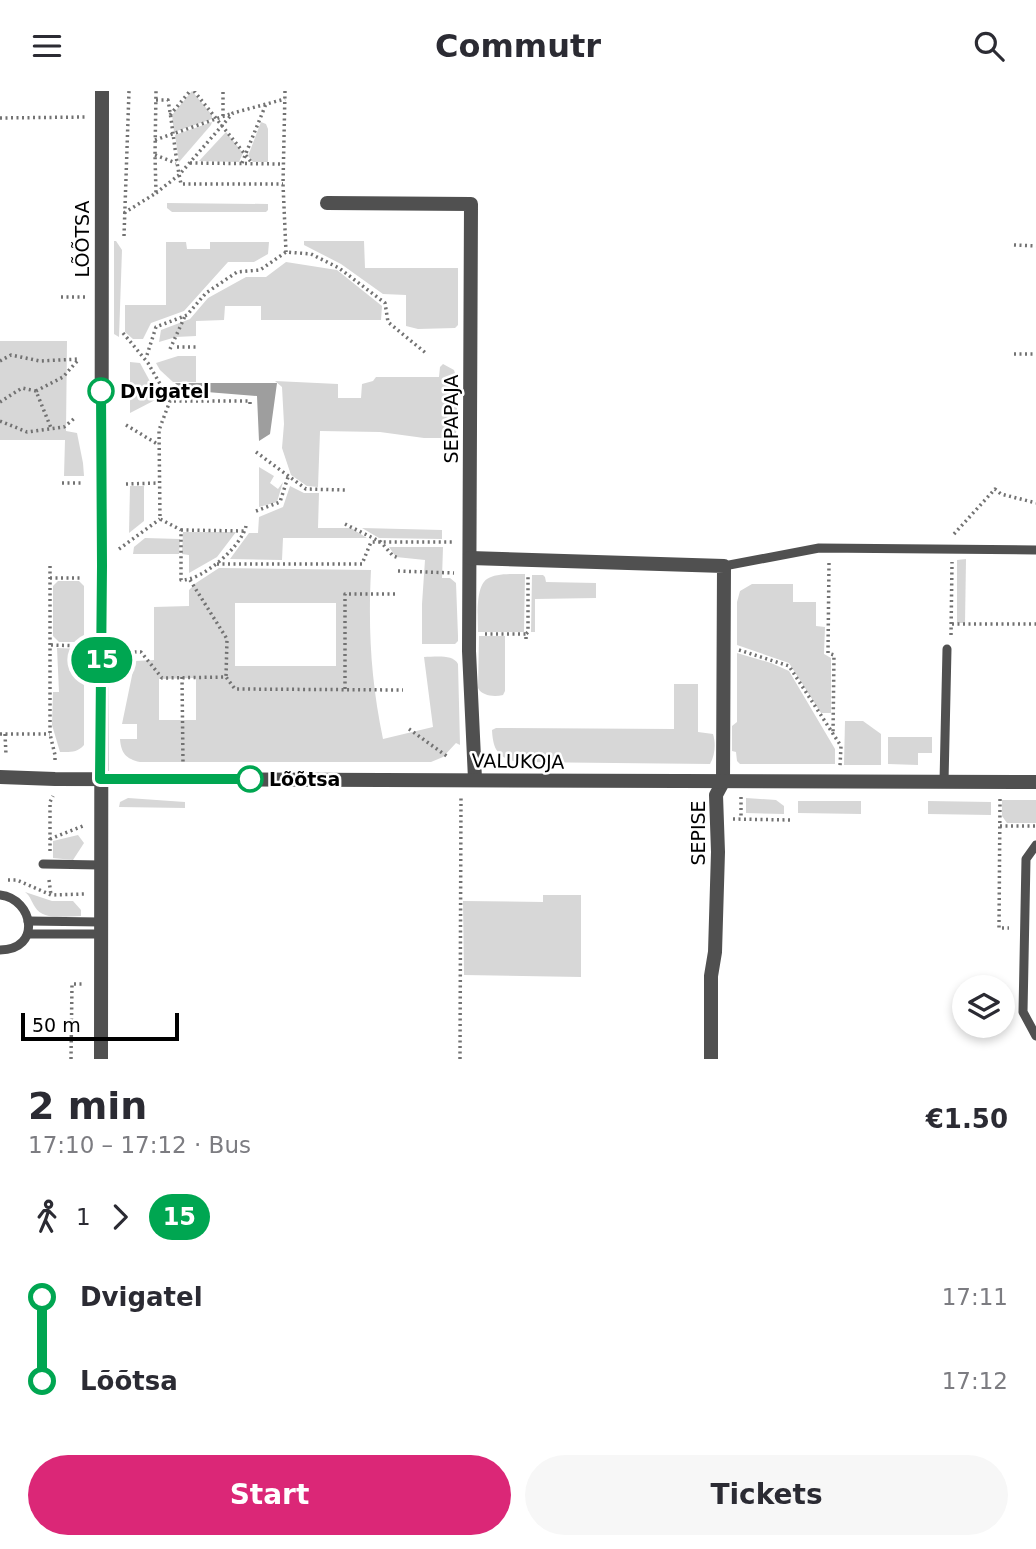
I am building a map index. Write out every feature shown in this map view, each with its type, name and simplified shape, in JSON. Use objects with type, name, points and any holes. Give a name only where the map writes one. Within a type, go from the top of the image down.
[{"type":"street","name":"LÕÕTSA","points":[[101,1059],[102,91]]},
{"type":"street","name":"SEPAPAJA","points":[[327,203],[471,204],[469,635],[475,779]]},
{"type":"street","points":[[470,558],[724,566]]},
{"type":"street","name":"SEPISE","points":[[711,1059],[710,976],[715,953],[718,852],[716,795],[723,782],[724,566]]},
{"type":"street","name":"VALUKOJA","points":[[0,777],[1036,782]]},
{"type":"lane","points":[[724,566],[819,548],[1036,550]]},
{"type":"lane","points":[[944,782],[947,649]]},
{"type":"lane","points":[[1036,845],[1026,859],[1023,1012],[1036,1036]]},
{"type":"lane","points":[[46,864],[100,865]]},
{"type":"lane","points":[[0,895],[5,895],[21,905],[28,921],[29,934],[22,944],[11,950],[0,950]]},
{"type":"lane","points":[[28,921],[100,928]]},
{"type":"lane","points":[[29,934],[100,928]]},
{"type":"path","points":[[124,236],[129,91]]},
{"type":"path","points":[[156,91],[156,193]]},
{"type":"path","points":[[170,115],[192,91],[253,164]]},
{"type":"path","points":[[223,91],[223,117]]},
{"type":"path","points":[[285,91],[283,184],[286,252]]},
{"type":"path","points":[[155,140],[233,113],[285,99]]},
{"type":"path","points":[[156,100],[168,100],[181,184],[283,184]]},
{"type":"path","points":[[242,163],[266,104]]},
{"type":"path","points":[[124,213],[179,175],[233,113]]},
{"type":"path","points":[[0,118],[89,117]]},
{"type":"path","points":[[155,155],[176,163]]},
{"type":"path","points":[[190,163],[283,164]]},
{"type":"path","points":[[1014,246],[1036,246]]},
{"type":"path","points":[[170,349],[185,316],[206,293],[237,272],[260,270],[286,252],[312,254],[339,268],[385,303],[388,322],[427,354]]},
{"type":"path","points":[[61,297],[86,297]]},
{"type":"path","points":[[147,355],[156,327],[185,316]]},
{"type":"path","points":[[123,333],[148,363],[170,401]]},
{"type":"path","points":[[177,347],[197,348]]},
{"type":"path","points":[[1014,354],[1036,354]]},
{"type":"path","points":[[0,361],[11,355],[40,361],[79,359],[63,377],[36,391],[22,388],[0,403]]},
{"type":"path","points":[[36,391],[51,428]]},
{"type":"path","points":[[170,401],[250,401],[250,405]]},
{"type":"path","points":[[160,519],[159,430],[170,401]]},
{"type":"path","points":[[0,421],[27,432],[64,427],[76,417]]},
{"type":"path","points":[[126,425],[159,445]]},
{"type":"path","points":[[256,452],[306,489],[345,490]]},
{"type":"path","points":[[256,511],[280,502],[288,477]]},
{"type":"path","points":[[62,483],[88,483]]},
{"type":"path","points":[[126,484],[159,484]]},
{"type":"path","points":[[947,649],[951,645],[953,535],[995,489],[1001,494],[1036,503]]},
{"type":"path","points":[[160,519],[181,530],[245,529],[243,535],[217,564],[190,580],[181,580],[181,530]]},
{"type":"path","points":[[125,544],[160,519]]},
{"type":"path","points":[[345,524],[381,542],[393,556],[399,558]]},
{"type":"path","points":[[217,564],[362,564],[372,542],[470,543]]},
{"type":"path","points":[[829,548],[828,653],[834,655],[833,735]]},
{"type":"path","points":[[469,635],[526,636],[528,560]]},
{"type":"path","points":[[50,566],[50,734],[55,768]]},
{"type":"path","points":[[398,571],[443,572]]},
{"type":"path","points":[[50,579],[88,579]]},
{"type":"path","points":[[190,580],[227,639],[226,677],[235,689],[403,690]]},
{"type":"path","points":[[345,689],[345,594],[398,594]]},
{"type":"path","points":[[952,624],[1036,624]]},
{"type":"path","points":[[50,645],[87,646]]},
{"type":"path","points":[[724,645],[789,666],[841,746],[840,767]]},
{"type":"path","points":[[129,652],[141,652],[162,678],[226,677]]},
{"type":"path","points":[[183,677],[183,779]]},
{"type":"path","points":[[409,729],[448,757]]},
{"type":"path","points":[[6,755],[3,734],[50,734]]},
{"type":"path","points":[[51,895],[46,864],[50,839],[50,802],[55,790]]},
{"type":"path","points":[[460,1059],[461,795]]},
{"type":"path","points":[[741,795],[741,819]]},
{"type":"path","points":[[1000,797],[999,928],[1025,928]]},
{"type":"path","points":[[717,819],[790,820]]},
{"type":"path","points":[[50,839],[83,826]]},
{"type":"path","points":[[1000,826],[1036,826]]},
{"type":"path","points":[[0,880],[17,880],[51,895],[87,894]]},
{"type":"path","points":[[71,1059],[72,984],[100,984]]},
{"type":"shaded area","points":[[192,91],[212,115],[212,119],[174,132],[172,115]]},
{"type":"shaded area","points":[[212,122],[211,125],[179,162],[175,135]]},
{"type":"shaded area","points":[[261,122],[266,124],[268,129],[268,162],[253,162],[248,156]]},
{"type":"shaded area","points":[[226,132],[243,153],[239,162],[199,161]]},
{"type":"shaded area","points":[[167,203],[268,204],[268,210],[172,212],[167,208]]},
{"type":"shaded area","points":[[114,241],[122,250],[119,337],[114,334]]},
{"type":"shaded area","points":[[304,241],[364,241],[365,268],[458,268],[458,325],[455,328],[418,329],[406,326],[406,295],[383,294],[341,264],[304,245]]},
{"type":"shaded area","points":[[166,242],[186,242],[187,249],[210,249],[210,242],[269,242],[268,254],[254,262],[228,262],[184,311],[151,323],[143,339],[133,339],[125,332],[125,305],[166,305]]},
{"type":"shaded area","points":[[286,262],[337,270],[382,306],[381,320],[261,320],[261,306],[225,306],[224,320],[196,321],[196,336],[176,337],[159,342],[161,330],[190,319],[208,298],[246,277],[266,277]]},
{"type":"shaded area","points":[[0,341],[67,341],[66,431],[77,433],[84,476],[64,476],[65,440],[0,440]]},
{"type":"shaded area","points":[[178,356],[196,356],[196,382],[173,382],[156,363]]},
{"type":"shaded area","points":[[130,362],[140,363],[159,398],[130,413]]},
{"type":"shaded area","points":[[443,364],[454,370],[457,380],[457,428],[451,438],[424,438],[380,432],[320,431],[318,487],[307,486],[291,475],[282,448],[282,387],[275,381],[338,384],[338,398],[361,398],[362,384],[373,381],[376,377],[439,377]]},
{"type":"shaded area","points":[[175,383],[277,383],[270,434],[259,441],[257,396],[182,390]]},
{"type":"shaded area","points":[[259,467],[274,476],[270,483],[278,489],[283,482],[277,502],[259,507]]},
{"type":"shaded area","points":[[130,486],[144,486],[144,521],[129,533]]},
{"type":"shaded area","points":[[290,486],[304,493],[319,493],[318,528],[351,528],[367,538],[283,538],[282,560],[230,559],[249,533],[258,533],[259,517],[283,507]]},
{"type":"shaded area","points":[[362,528],[442,530],[442,539],[379,538]]},
{"type":"shaded area","points":[[183,532],[236,532],[217,557],[189,573],[189,555],[182,554]]},
{"type":"shaded area","points":[[145,538],[180,539],[179,554],[133,554],[134,547]]},
{"type":"shaded area","points":[[389,547],[443,547],[442,578],[450,578],[456,583],[458,641],[455,644],[422,644],[425,560],[396,557]]},
{"type":"shaded area","points":[[966,559],[965,623],[957,623],[957,560]]},
{"type":"shaded area","points":[[219,568],[371,570],[371,655],[383,739],[433,727],[424,657],[443,657],[458,664],[460,745],[456,743],[443,757],[431,762],[140,762],[131,759],[123,752],[120,739],[137,739],[137,724],[122,724],[135,661],[154,660],[154,607],[189,606],[189,590]],"holes":[[[235,603],[336,603],[336,666],[235,666]],[[196,678],[196,720],[159,720],[159,679]]]},
{"type":"shaded area","points":[[525,574],[524,632],[478,632],[478,604],[483,583],[495,576]]},
{"type":"shaded area","points":[[532,575],[543,575],[546,582],[596,583],[596,598],[535,599],[535,632],[531,632]]},
{"type":"shaded area","points":[[58,581],[79,581],[84,586],[84,642],[59,642],[53,636],[53,586]]},
{"type":"shaded area","points":[[752,584],[793,584],[793,602],[816,602],[816,626],[825,627],[824,654],[831,658],[831,713],[821,713],[789,663],[737,645],[737,602],[740,591]]},
{"type":"shaded area","points":[[479,636],[505,636],[503,695],[489,695],[478,688]]},
{"type":"shaded area","points":[[57,648],[84,649],[84,745],[73,751],[60,752],[52,725],[53,692],[59,692]]},
{"type":"shaded area","points":[[737,653],[789,671],[835,749],[835,764],[740,764],[737,761],[736,752],[732,751],[732,726],[737,722]]},
{"type":"shaded area","points":[[674,684],[698,684],[698,732],[713,734],[714,738],[714,753],[710,764],[520,762],[507,759],[496,749],[492,730],[496,728],[674,729]]},
{"type":"shaded area","points":[[845,721],[863,721],[881,734],[881,765],[844,765]]},
{"type":"shaded area","points":[[888,737],[932,737],[932,753],[918,753],[918,765],[888,764]]},
{"type":"shaded area","points":[[128,798],[185,802],[185,808],[119,807],[120,802]]},
{"type":"shaded area","points":[[746,798],[776,800],[784,806],[784,814],[746,813]]},
{"type":"shaded area","points":[[1002,800],[1036,800],[1036,823],[1007,823],[1002,816]]},
{"type":"shaded area","points":[[798,801],[861,801],[861,814],[798,813]]},
{"type":"shaded area","points":[[928,801],[991,802],[991,815],[928,814]]},
{"type":"shaded area","points":[[78,835],[84,843],[73,860],[53,858],[53,841]]},
{"type":"shaded area","points":[[25,892],[52,901],[73,901],[81,910],[81,916],[56,917],[44,914],[35,907]]},
{"type":"shaded area","points":[[543,895],[581,895],[581,977],[464,975],[463,901],[543,902]]},
{"type":"bus line","name":"15","points":[[101,391],[100,779],[250,779]]},
{"type":"place","name":"Dvigatel","points":[[101,391]]},
{"type":"place","name":"Lõõtsa","points":[[250,779]]}]
